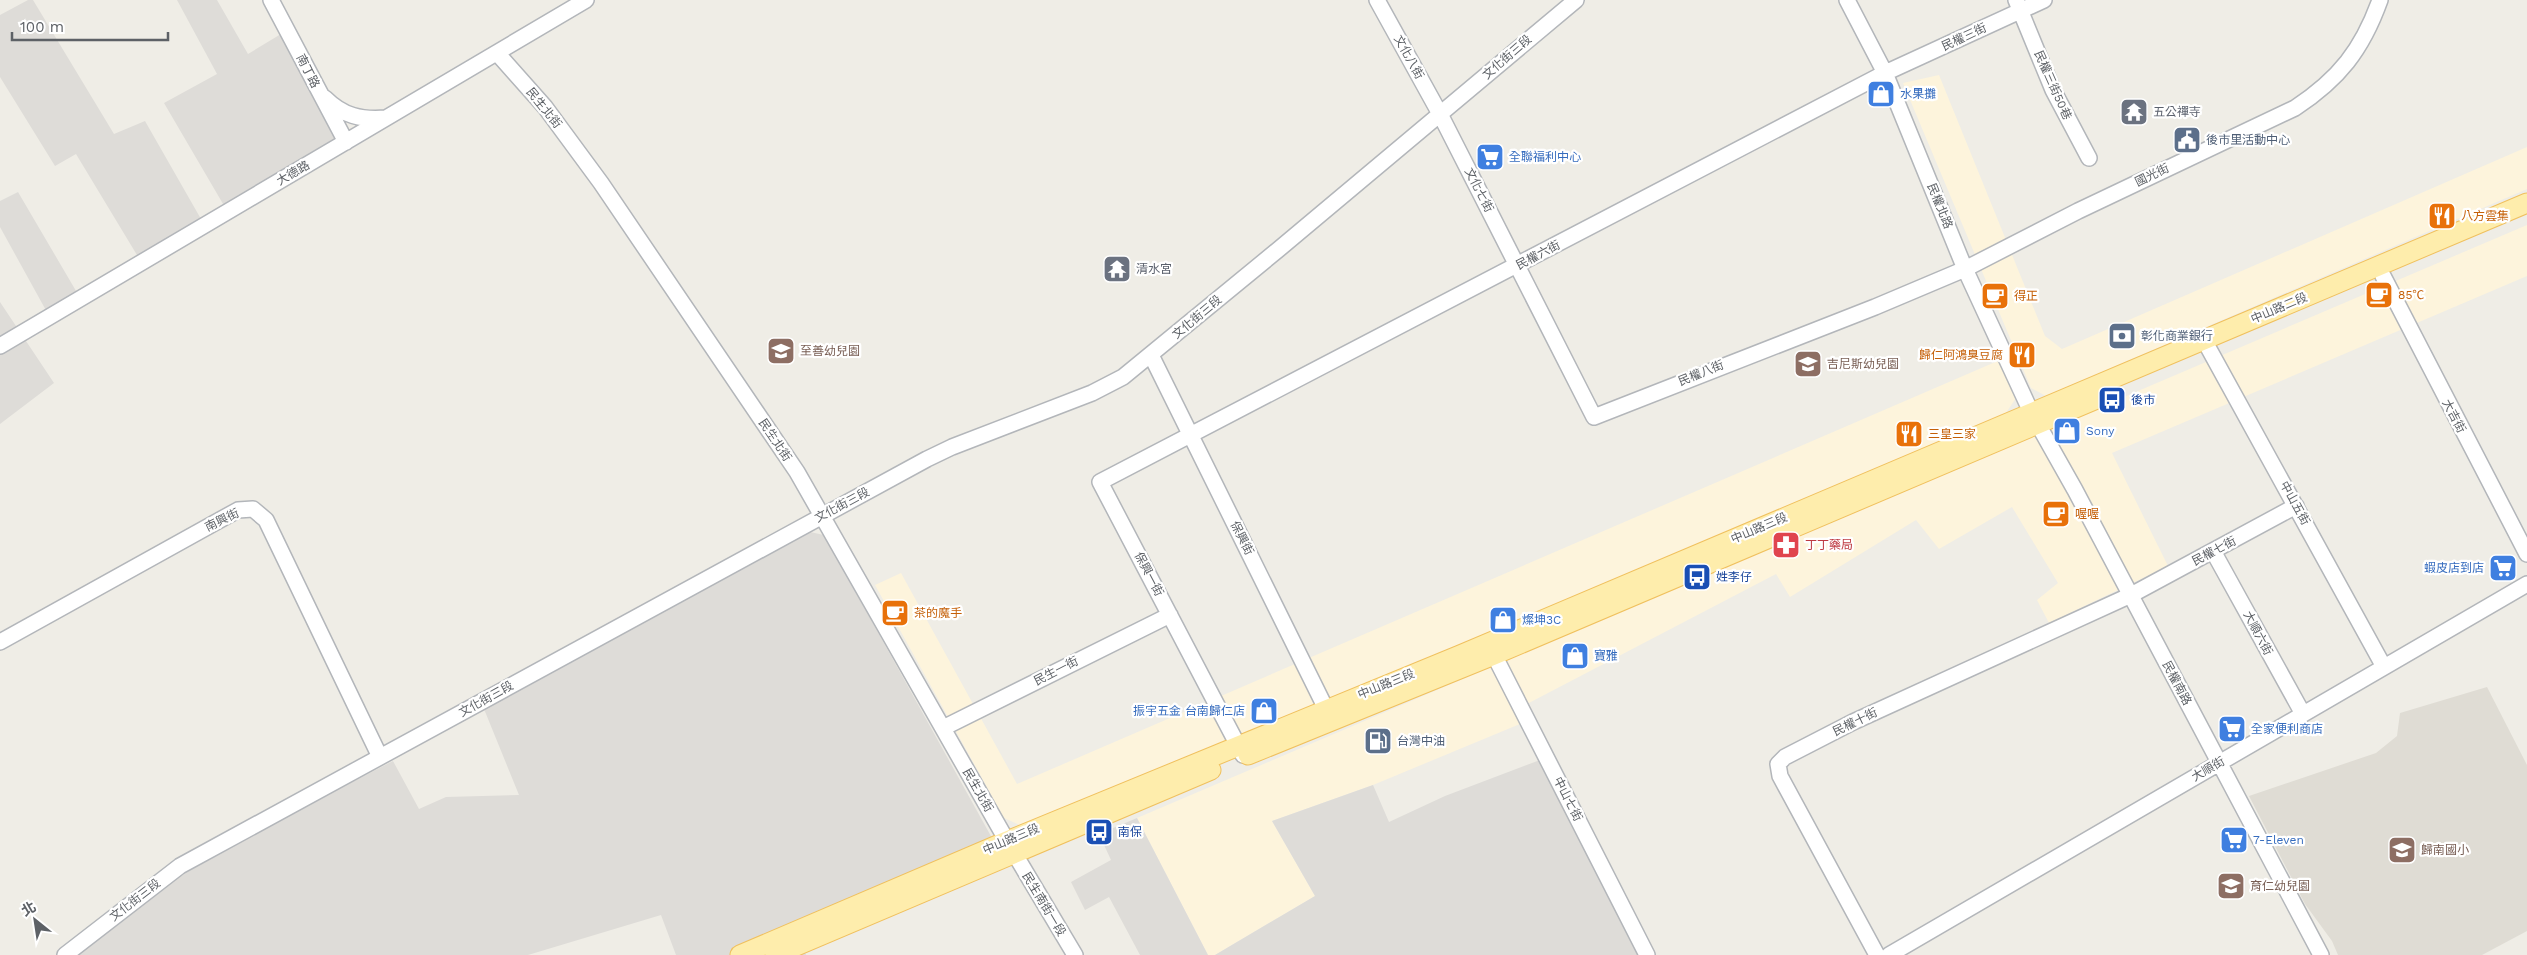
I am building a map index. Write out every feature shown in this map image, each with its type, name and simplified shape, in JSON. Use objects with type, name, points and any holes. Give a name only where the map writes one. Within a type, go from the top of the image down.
[{"type":"main road","name":"中山路二段","points":[[2034,418],[2207,345],[2527,203]]},
{"type":"main road","name":"中山路二段","points":[[2207,345],[2383,276],[2527,215]]},
{"type":"main road","name":"中山路三段","points":[[740,955],[1011,847],[1491,649],[2034,418]]},
{"type":"main road","name":"中山路三段","points":[[775,955],[1011,847]]},
{"type":"street","name":"南丁路","points":[[271,0],[346,142]]},
{"type":"street","name":"大德路","points":[[0,346],[586,0]]},
{"type":"street","name":"文化八街","points":[[1377,0],[1440,114]]},
{"type":"street","name":"文化街三段","points":[[65,955],[180,866],[952,447],[1108,386],[1151,355],[1576,0]]},
{"type":"street","name":"民權北路","points":[[1847,0],[1885,73],[1965,269],[2034,418]]},
{"type":"street","name":"民權三街","points":[[1885,73],[2018,5],[2044,0]]},
{"type":"street","name":"國光街","points":[[1965,269],[2078,211],[2295,108],[2314,95],[2356,53],[2380,0]]},
{"type":"street","name":"民權三街50巷","points":[[2018,5],[2054,90],[2088,158]]},
{"type":"street","name":"民生北街","points":[[497,53],[544,107],[601,183],[798,472],[1011,847]]},
{"type":"street","name":"民權六街","points":[[1192,436],[1885,73]]},
{"type":"street","points":[[318,92],[333,106],[350,116],[373,119],[387,118]]},
{"type":"street","name":"文化七街","points":[[1440,114],[1517,266]]},
{"type":"street","name":"民權八街","points":[[1517,266],[1594,416],[1875,307],[1965,269]]},
{"type":"street","name":"大吉街","points":[[2383,276],[2527,554]]},
{"type":"street","name":"中山五街","points":[[2207,345],[2384,667]]},
{"type":"street","name":"保興街","points":[[1151,355],[1329,715]]},
{"type":"street","name":"民權南路","points":[[2034,418],[2131,595],[2321,955]]},
{"type":"street","name":"保興一街","points":[[1192,436],[1100,482],[1240,751]]},
{"type":"street","name":"民權七街","points":[[2131,595],[2296,506]]},
{"type":"street","name":"南興街","points":[[0,642],[238,510],[253,509],[266,520],[380,757]]},
{"type":"street","name":"大順六街","points":[[2213,551],[2303,714]]},
{"type":"street","name":"大順街","points":[[1889,955],[2527,584]]},
{"type":"street","name":"民權十街","points":[[1877,955],[1780,776],[1778,764],[1785,757],[1853,722],[2131,595]]},
{"type":"street","name":"民生一街","points":[[943,728],[1170,615]]},
{"type":"street","name":"中山七街","points":[[1491,649],[1647,955]]},
{"type":"street","name":"民生南街一段","points":[[1011,847],[1075,955]]},
{"type":"shaded area","points":[[28,0],[33,0],[114,134],[145,121],[205,226],[140,260],[76,154],[55,166],[0,77],[0,15]]},
{"type":"shaded area","points":[[177,0],[217,0],[248,54],[281,34],[339,141],[226,209],[164,103],[217,74]]},
{"type":"shaded area","points":[[1939,75],[2045,336],[2062,349],[2527,147],[2527,189],[2046,396],[2031,388],[1903,83]]},
{"type":"shaded area","points":[[18,192],[79,296],[48,314],[0,227],[0,201]]},
{"type":"shaded area","points":[[2527,225],[2527,276],[2112,453],[2168,566],[2049,623],[2037,600],[2058,583],[2012,507],[1939,549],[1916,520],[1790,597],[1776,574],[1525,705],[1532,719],[1373,785],[1272,821],[1315,896],[1215,955],[1208,955],[1137,818]]},
{"type":"shaded area","points":[[0,302],[54,383],[0,424]]},
{"type":"shaded area","points":[[2000,360],[2016,398],[2004,416],[1024,827],[1004,818],[875,585],[901,573],[1017,784]]},
{"type":"shaded area","points":[[810,532],[824,535],[992,838],[793,923],[806,955],[676,955],[661,915],[528,955],[76,955],[163,887],[244,838],[393,761],[419,809],[446,797],[519,795],[484,709]]},
{"type":"shaded area","name":"歸南國小","points":[[2487,687],[2527,765],[2527,931],[2482,955],[2338,955],[2332,941],[2305,904],[2249,796],[2376,753],[2397,736],[2400,713]]},
{"type":"shaded area","points":[[1540,760],[1641,955],[1215,955],[1315,896],[1272,821],[1373,785],[1389,822],[1445,796]]},
{"type":"shaded area","points":[[1137,818],[1208,955],[1140,955],[1109,897],[1085,910],[1071,882],[1111,860],[1099,834]]},
{"type":"place","name":"水果攤","points":[[1881,94]]},
{"type":"place","name":"五公禪寺","points":[[2134,112]]},
{"type":"place","name":"後市里活動中心","points":[[2187,140]]},
{"type":"place","name":"全聯福利中心","points":[[1490,157]]},
{"type":"place","name":"八方雲集","points":[[2442,216]]},
{"type":"place","name":"清水宮","points":[[1117,269]]},
{"type":"place","name":"85℃","points":[[2379,295]]},
{"type":"place","name":"得正","points":[[1995,296]]},
{"type":"place","name":"彰化商業銀行","points":[[2122,336]]},
{"type":"place","name":"至善幼兒園","points":[[781,351]]},
{"type":"place","name":"歸仁阿鴻臭豆腐","points":[[2022,355]]},
{"type":"place","name":"吉尼斯幼兒園","points":[[1808,364]]},
{"type":"place","name":"後市","points":[[2112,400]]},
{"type":"place","name":"Sony","points":[[2067,431]]},
{"type":"place","name":"三皇三家","points":[[1909,434]]},
{"type":"place","name":"喔喔","points":[[2056,514]]},
{"type":"place","name":"丁丁藥局","points":[[1786,545]]},
{"type":"place","name":"蝦皮店到店","points":[[2503,568]]},
{"type":"place","name":"姓李仔","points":[[1697,577]]},
{"type":"place","name":"茶的魔手","points":[[895,613]]},
{"type":"place","name":"燦坤3C","points":[[1503,620]]},
{"type":"place","name":"寶雅","points":[[1575,656]]},
{"type":"place","name":"振宇五金 台南歸仁店","points":[[1264,711]]},
{"type":"place","name":"全家便利商店","points":[[2232,729]]},
{"type":"place","name":"台灣中油","points":[[1378,741]]},
{"type":"place","name":"南保","points":[[1099,832]]},
{"type":"place","name":"7-Eleven","points":[[2234,840]]},
{"type":"place","name":"歸南國小","points":[[2402,850]]},
{"type":"place","name":"育仁幼兒園","points":[[2231,886]]}]
